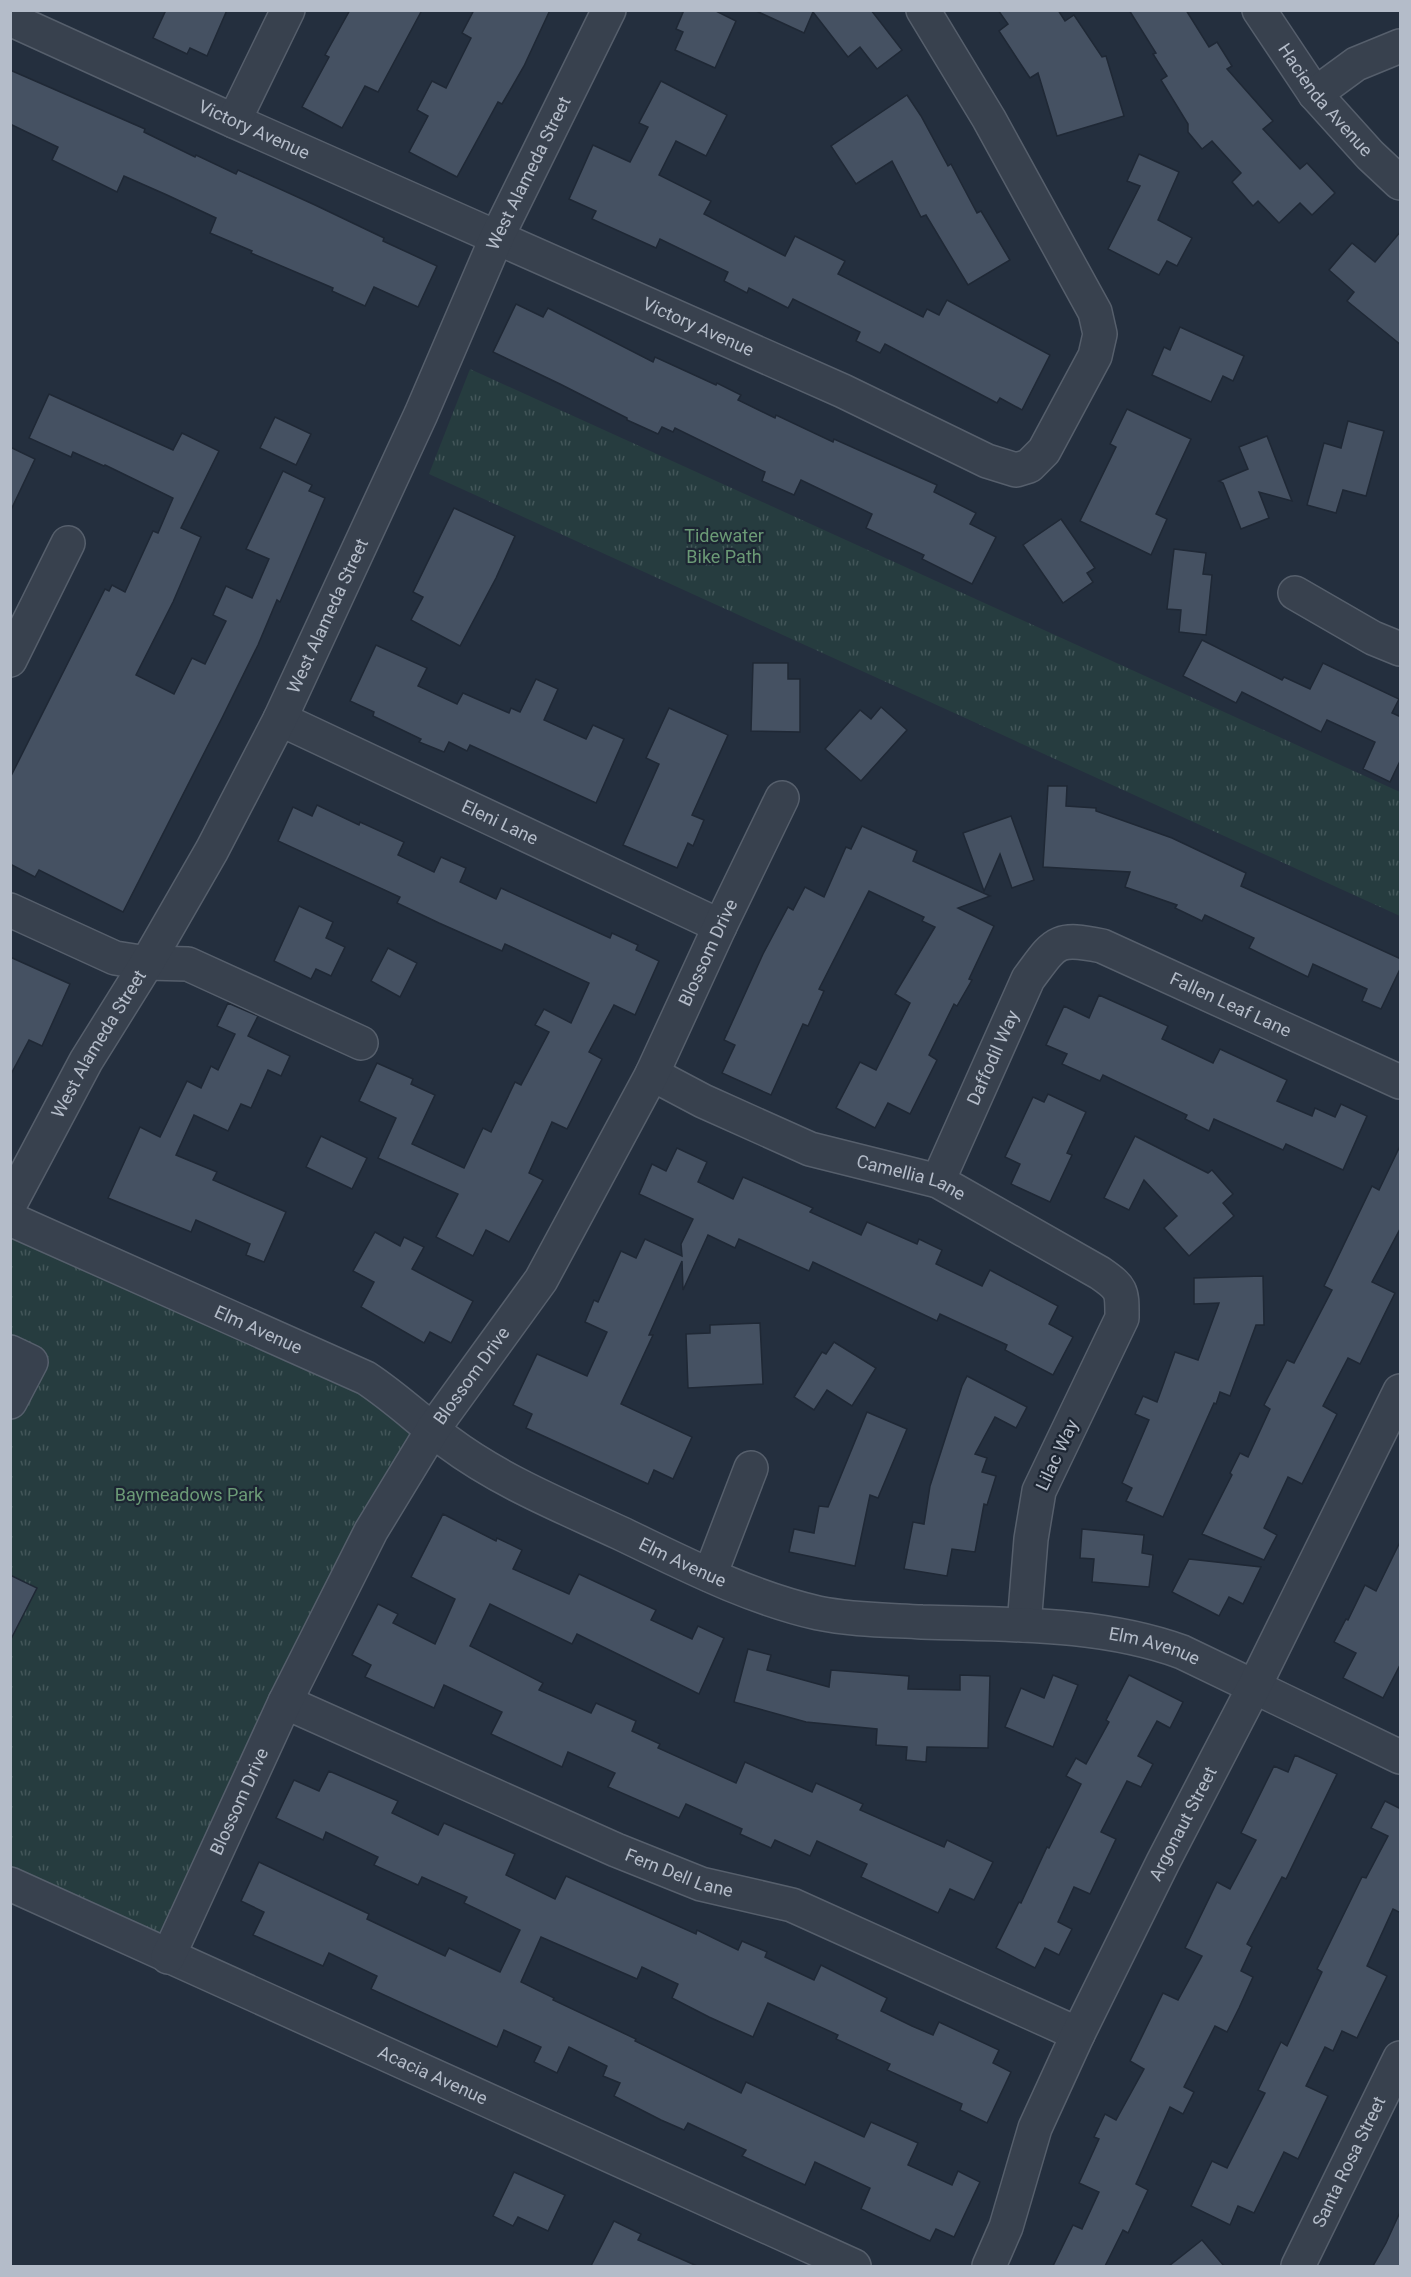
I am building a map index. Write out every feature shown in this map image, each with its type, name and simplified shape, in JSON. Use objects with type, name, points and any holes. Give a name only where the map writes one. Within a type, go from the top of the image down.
[{"type":"street","points":[[234,121],[288,10]]},
{"type":"street","name":"West Alameda Street","points":[[10,1204],[86,1061],[147,963],[212,850],[280,718],[421,414],[497,237],[609,10]]},
{"type":"street","name":"Victory Avenue","points":[[10,19],[234,121],[833,386],[987,461],[1016,470],[1029,466],[1044,451],[1095,356],[1100,334],[1095,312],[989,119],[923,10]]},
{"type":"street","name":"Hacienda Avenue","points":[[1259,10],[1316,94],[1370,155],[1401,183]]},
{"type":"street","points":[[1316,94],[1356,64],[1401,46]]},
{"type":"street","points":[[10,660],[68,543]]},
{"type":"street","points":[[1295,593],[1374,638],[1401,649]]},
{"type":"street","name":"Eleni Lane","points":[[280,718],[720,926]]},
{"type":"street","name":"Blossom Drive","points":[[168,1957],[285,1702],[371,1532],[433,1429],[541,1280],[652,1074],[782,798]]},
{"type":"street","points":[[10,910],[115,958],[147,963],[188,964],[361,1043]]},
{"type":"street","name":"Fallen Leaf Lane","points":[[1059,944],[1074,940],[1102,946],[1401,1082]]},
{"type":"street","name":"Daffodil Way","points":[[938,1181],[1028,979],[1049,951],[1059,944]]},
{"type":"street","name":"Camellia Lane","points":[[652,1074],[703,1101],[810,1149],[938,1181],[1114,1283],[1122,1294],[1122,1318],[1117,1328]]},
{"type":"street","name":"Elm Avenue","points":[[10,1219],[366,1378],[391,1394],[448,1442],[510,1482],[755,1595],[819,1613],[868,1620],[1024,1625],[1105,1631],[1160,1644],[1182,1652],[1401,1757]]},
{"type":"street","name":"Lilac Way","points":[[1024,1625],[1030,1539],[1039,1491],[1117,1328]]},
{"type":"street","points":[[10,1352],[31,1362],[10,1402]]},
{"type":"street","name":"Argonaut Street","points":[[989,2266],[1006,2227],[1035,2128],[1078,2034],[1162,1862],[1254,1688],[1401,1391]]},
{"type":"street","points":[[710,1575],[751,1468]]},
{"type":"street","name":"Fern Dell Lane","points":[[285,1702],[605,1845],[701,1884],[792,1905],[1078,2034]]},
{"type":"street","name":"Acacia Avenue","points":[[10,1884],[797,2255],[854,2266]]},
{"type":"street","name":"Santa Rosa Street","points":[[1298,2266],[1401,2058]]},
{"type":"green space","name":"Tidewater Bike Path","points":[[470,369],[1400,792],[1400,916],[429,474]]},
{"type":"green space","name":"Baymeadows Park","points":[[11,1219],[433,1429],[168,1957],[11,1884]]},
{"type":"building","points":[[166,10],[227,10],[207,56],[190,48],[187,54],[153,38]]},
{"type":"building","points":[[350,10],[422,10],[378,92],[365,86],[342,128],[302,107],[329,57],[325,55]]},
{"type":"building","points":[[474,10],[550,10],[524,66],[502,104],[498,102],[457,177],[409,152],[428,116],[417,110],[432,81],[446,88],[471,38],[462,33]]},
{"type":"building","points":[[684,10],[714,10],[736,21],[715,68],[675,50],[683,32],[676,29]]},
{"type":"building","points":[[754,10],[871,10],[902,50],[877,69],[860,47],[848,57],[813,12],[804,33]]},
{"type":"building","points":[[998,10],[1058,10],[1065,21],[1074,15],[1102,57],[1106,56],[1124,116],[1057,136],[1038,73],[1030,78],[999,31],[1008,24]]},
{"type":"building","points":[[1129,10],[1186,10],[1209,47],[1217,42],[1232,66],[1227,69],[1273,121],[1263,129],[1300,169],[1307,163],[1335,193],[1312,215],[1300,203],[1279,223],[1258,201],[1253,206],[1232,182],[1241,173],[1212,141],[1202,149],[1188,132],[1188,124],[1161,80],[1167,76],[1153,54],[1156,53]]},
{"type":"building","points":[[10,70],[145,129],[144,132],[195,157],[196,155],[236,174],[238,170],[315,205],[437,266],[418,307],[374,287],[365,306],[332,291],[333,288],[210,233],[216,218],[167,195],[124,176],[117,192],[52,160],[58,147],[10,124]]},
{"type":"building","points":[[661,81],[727,115],[706,156],[676,141],[659,175],[711,201],[704,214],[785,256],[795,236],[845,261],[838,274],[923,317],[927,309],[939,315],[947,300],[1050,355],[1022,410],[1000,398],[997,403],[885,344],[880,353],[856,341],[860,332],[793,299],[788,308],[749,288],[747,293],[724,281],[728,272],[660,239],[656,248],[592,219],[596,211],[569,199],[593,145],[630,162],[648,127],[639,123]]},
{"type":"building","points":[[907,95],[948,166],[951,164],[977,213],[981,211],[1010,260],[968,285],[926,215],[921,217],[892,161],[856,184],[831,146]]},
{"type":"building","points":[[1139,154],[1179,172],[1158,220],[1192,238],[1177,266],[1167,261],[1159,275],[1108,249],[1140,186],[1127,181]]},
{"type":"building","points":[[1401,231],[1401,345],[1347,301],[1354,292],[1329,270],[1352,243],[1375,262]]},
{"type":"building","points":[[516,304],[543,317],[548,308],[653,362],[655,357],[716,385],[717,383],[741,395],[738,400],[775,418],[776,415],[833,442],[834,439],[937,485],[934,492],[976,513],[970,524],[996,537],[972,584],[922,559],[924,555],[866,528],[872,514],[801,480],[794,495],[762,481],[765,472],[675,428],[673,432],[662,427],[658,434],[493,352]]},
{"type":"building","points":[[1180,327],[1244,356],[1233,381],[1223,376],[1211,402],[1152,375],[1164,347],[1170,350]]},
{"type":"building","points":[[49,394],[173,450],[182,433],[219,451],[181,528],[201,537],[173,602],[136,675],[174,694],[192,658],[205,664],[226,621],[213,615],[226,586],[252,598],[269,559],[246,549],[283,471],[312,485],[309,491],[325,498],[280,602],[277,600],[222,718],[123,912],[39,870],[35,877],[10,864],[10,778],[105,589],[109,591],[112,585],[125,592],[153,531],[158,533],[173,498],[105,465],[73,452],[71,457],[29,438]]},
{"type":"building","points":[[1127,409],[1191,439],[1156,514],[1167,519],[1151,555],[1080,521],[1116,447],[1110,444]]},
{"type":"building","points":[[275,417],[311,434],[296,465],[260,448]]},
{"type":"building","points":[[1348,421],[1384,431],[1366,496],[1343,490],[1336,513],[1307,505],[1324,443],[1341,448]]},
{"type":"building","points":[[1267,436],[1292,501],[1259,492],[1269,518],[1241,529],[1223,483],[1219,481],[1248,469],[1239,447]]},
{"type":"building","points":[[10,447],[35,459],[10,512]]},
{"type":"building","points":[[454,508],[515,536],[460,646],[411,620],[423,597],[413,592]]},
{"type":"building","points":[[1061,519],[1095,568],[1087,573],[1093,582],[1063,603],[1023,545]]},
{"type":"building","points":[[1174,549],[1206,553],[1203,574],[1212,575],[1206,635],[1179,632],[1181,610],[1167,609]]},
{"type":"building","points":[[1202,640],[1282,680],[1284,677],[1310,689],[1323,663],[1399,699],[1392,713],[1401,717],[1401,759],[1390,782],[1363,769],[1375,742],[1327,720],[1321,732],[1242,692],[1236,703],[1183,676]]},
{"type":"building","points":[[376,645],[427,668],[418,686],[457,704],[463,693],[509,713],[511,708],[520,712],[536,679],[558,689],[544,720],[586,739],[593,725],[624,739],[596,803],[470,745],[467,751],[449,742],[444,752],[419,742],[421,739],[373,716],[374,712],[350,701]]},
{"type":"building","points":[[753,663],[788,663],[788,679],[800,679],[800,732],[751,731]]},
{"type":"building","points":[[881,707],[907,730],[861,781],[825,749],[860,710],[871,719]]},
{"type":"building","points":[[669,708],[728,735],[692,815],[704,820],[693,846],[688,843],[677,868],[623,845],[659,764],[646,758]]},
{"type":"building","points":[[1048,786],[1067,786],[1066,806],[1096,808],[1096,811],[1172,838],[1246,873],[1241,886],[1401,959],[1401,967],[1381,1009],[1362,1001],[1367,989],[1313,964],[1308,977],[1249,948],[1254,938],[1205,915],[1202,921],[1175,908],[1177,905],[1125,887],[1130,872],[1043,867]]},
{"type":"building","points":[[317,805],[359,825],[360,822],[404,842],[398,855],[434,872],[441,857],[466,868],[460,882],[496,899],[501,888],[610,938],[612,933],[638,945],[636,950],[659,961],[635,1015],[614,1005],[589,1052],[602,1059],[567,1129],[552,1122],[529,1173],[543,1180],[509,1242],[486,1230],[473,1256],[436,1237],[458,1194],[378,1158],[396,1118],[359,1101],[377,1063],[413,1079],[411,1084],[435,1095],[412,1144],[464,1168],[483,1128],[491,1132],[515,1082],[521,1085],[549,1032],[535,1025],[544,1009],[571,1023],[589,983],[505,944],[502,951],[439,923],[397,903],[400,897],[278,841],[293,807],[312,816]]},
{"type":"building","points":[[1011,816],[1034,880],[1012,888],[1000,854],[984,891],[963,833]]},
{"type":"building","points":[[862,826],[917,851],[913,861],[990,896],[958,908],[994,926],[969,979],[972,980],[957,1006],[954,1004],[929,1055],[937,1060],[910,1114],[888,1103],[875,1128],[836,1108],[860,1062],[876,1070],[910,1003],[895,994],[935,927],[922,921],[924,917],[869,891],[819,989],[824,991],[808,1026],[803,1024],[771,1095],[722,1073],[735,1045],[724,1040],[763,954],[788,907],[793,910],[805,887],[824,897],[846,847],[851,849]]},
{"type":"building","points":[[299,906],[333,922],[326,938],[345,947],[331,976],[316,969],[311,979],[274,961]]},
{"type":"building","points":[[388,948],[417,963],[400,997],[371,981]]},
{"type":"building","points":[[10,957],[70,984],[42,1046],[29,1040],[10,1076]]},
{"type":"building","points":[[1099,995],[1168,1026],[1162,1039],[1213,1063],[1220,1049],[1287,1080],[1277,1101],[1312,1116],[1315,1108],[1335,1117],[1341,1104],[1367,1116],[1343,1170],[1286,1144],[1283,1150],[1214,1119],[1209,1131],[1185,1119],[1187,1115],[1103,1075],[1100,1081],[1062,1064],[1067,1054],[1046,1045],[1064,1006],[1089,1018]]},
{"type":"building","points":[[228,1003],[258,1016],[248,1036],[290,1056],[281,1076],[268,1070],[251,1108],[241,1104],[228,1131],[194,1115],[176,1155],[217,1172],[213,1180],[286,1212],[264,1262],[246,1255],[250,1244],[196,1220],[191,1232],[108,1198],[140,1127],[160,1137],[187,1081],[201,1088],[211,1066],[218,1070],[235,1034],[217,1026]]},
{"type":"building","points":[[1048,1094],[1086,1112],[1067,1153],[1072,1155],[1050,1202],[1011,1184],[1020,1164],[1005,1157],[1033,1097],[1044,1102]]},
{"type":"building","points":[[321,1136],[367,1158],[352,1189],[306,1167]]},
{"type":"building","points":[[1135,1136],[1208,1173],[1212,1170],[1233,1194],[1223,1203],[1234,1216],[1189,1256],[1164,1228],[1177,1216],[1144,1180],[1129,1210],[1104,1198]]},
{"type":"building","points":[[1401,1144],[1401,1227],[1372,1282],[1395,1293],[1360,1364],[1348,1358],[1323,1406],[1337,1414],[1302,1484],[1288,1477],[1264,1528],[1277,1535],[1264,1560],[1202,1534],[1232,1475],[1230,1473],[1240,1453],[1248,1457],[1270,1409],[1264,1405],[1287,1360],[1294,1363],[1332,1290],[1324,1286],[1372,1186],[1379,1190]]},
{"type":"building","points":[[677,1148],[707,1162],[698,1182],[733,1199],[743,1177],[813,1208],[810,1212],[861,1235],[867,1222],[917,1244],[919,1239],[942,1250],[936,1264],[982,1286],[990,1270],[1058,1306],[1049,1324],[1073,1337],[1053,1375],[1005,1350],[1007,1345],[940,1314],[937,1321],[813,1262],[809,1271],[739,1239],[735,1248],[708,1235],[683,1290],[682,1261],[649,1335],[653,1335],[621,1404],[692,1437],[673,1479],[654,1470],[648,1484],[526,1428],[532,1414],[513,1405],[537,1354],[587,1376],[607,1332],[585,1322],[594,1300],[598,1302],[621,1251],[636,1258],[645,1239],[682,1256],[681,1244],[693,1219],[639,1194],[652,1164],[666,1171]]},
{"type":"building","points":[[375,1232],[400,1246],[404,1237],[424,1247],[412,1269],[473,1301],[451,1343],[430,1332],[424,1343],[361,1307],[374,1282],[353,1271]]},
{"type":"building","points":[[1263,1276],[1264,1325],[1256,1325],[1230,1396],[1220,1392],[1216,1404],[1214,1403],[1163,1517],[1126,1501],[1132,1488],[1122,1483],[1149,1420],[1135,1414],[1143,1396],[1157,1402],[1175,1352],[1198,1360],[1219,1303],[1194,1304],[1194,1278]]},
{"type":"building","points":[[760,1323],[763,1384],[688,1388],[686,1334],[710,1333],[710,1325]]},
{"type":"building","points":[[834,1342],[876,1368],[852,1406],[827,1390],[814,1410],[794,1397],[822,1352],[826,1354]]},
{"type":"building","points":[[967,1376],[1027,1407],[1016,1428],[995,1417],[975,1454],[987,1458],[982,1472],[996,1476],[987,1505],[984,1504],[975,1552],[952,1549],[947,1576],[904,1569],[913,1522],[924,1524],[930,1486]]},
{"type":"building","points":[[867,1412],[907,1429],[878,1498],[870,1495],[855,1566],[789,1552],[794,1529],[814,1533],[819,1506],[828,1507]]},
{"type":"building","points":[[443,1514],[496,1541],[497,1538],[522,1550],[513,1569],[569,1594],[579,1574],[656,1610],[651,1620],[692,1639],[698,1626],[724,1638],[699,1694],[577,1634],[572,1644],[490,1604],[470,1646],[543,1683],[539,1690],[591,1713],[596,1703],[636,1721],[632,1731],[660,1744],[658,1748],[736,1783],[745,1762],[812,1792],[816,1783],[863,1804],[860,1810],[944,1847],[947,1840],[993,1862],[974,1900],[950,1889],[938,1913],[861,1877],[867,1864],[817,1841],[810,1856],[775,1840],[771,1848],[740,1834],[742,1829],[686,1804],[679,1818],[608,1787],[615,1773],[568,1752],[562,1767],[491,1734],[502,1712],[444,1685],[434,1708],[365,1677],[371,1665],[352,1655],[378,1604],[398,1614],[393,1623],[435,1644],[455,1599],[411,1577]]},
{"type":"building","points":[[1082,1529],[1144,1535],[1142,1553],[1153,1555],[1149,1587],[1092,1582],[1094,1559],[1080,1558]]},
{"type":"building","points":[[1401,1540],[1401,1663],[1383,1698],[1343,1678],[1356,1653],[1334,1642],[1365,1585],[1376,1591]]},
{"type":"building","points":[[1189,1559],[1261,1567],[1243,1604],[1229,1597],[1219,1616],[1172,1592]]},
{"type":"building","points":[[10,1575],[37,1588],[10,1641]]},
{"type":"building","points":[[748,1649],[771,1655],[767,1670],[829,1687],[831,1670],[909,1676],[908,1689],[960,1690],[960,1675],[990,1676],[988,1748],[927,1747],[926,1762],[906,1760],[907,1747],[876,1745],[877,1729],[806,1722],[734,1702]]},
{"type":"building","points":[[1053,1675],[1078,1685],[1053,1747],[1005,1727],[1021,1688],[1044,1698]]},
{"type":"building","points":[[1129,1675],[1183,1702],[1170,1728],[1157,1721],[1138,1756],[1153,1764],[1141,1787],[1127,1781],[1101,1832],[1116,1839],[1090,1894],[1074,1887],[1058,1922],[1072,1929],[1059,1955],[1045,1948],[1035,1968],[996,1948],[1081,1784],[1066,1776],[1076,1758],[1086,1764],[1109,1722],[1106,1720]]},
{"type":"building","points":[[1295,1755],[1337,1774],[1286,1879],[1282,1877],[1247,1944],[1252,1947],[1241,1971],[1253,1977],[1239,2008],[1227,2032],[1215,2026],[1184,2087],[1194,2092],[1183,2114],[1170,2107],[1136,2184],[1148,2190],[1128,2233],[1123,2230],[1105,2266],[1053,2266],[1073,2225],[1082,2229],[1099,2192],[1079,2183],[1099,2139],[1094,2137],[1105,2114],[1116,2120],[1144,2069],[1130,2061],[1163,1993],[1178,2000],[1202,1956],[1185,1948],[1217,1882],[1230,1889],[1256,1840],[1241,1833],[1274,1766],[1288,1772]]},
{"type":"building","points":[[329,1771],[398,1801],[392,1813],[438,1835],[444,1823],[515,1854],[506,1875],[555,1899],[566,1876],[696,1934],[697,1930],[738,1950],[742,1941],[767,1952],[765,1957],[814,1980],[821,1965],[887,1998],[881,2011],[912,2026],[933,2035],[939,2022],[999,2050],[993,2063],[1011,2072],[987,2123],[960,2110],[962,2104],[887,2070],[890,2064],[836,2039],[838,2035],[768,2003],[753,2037],[672,1998],[678,1984],[642,1967],[637,1979],[541,1937],[521,1982],[741,2093],[746,2082],[864,2137],[871,2122],[918,2143],[908,2165],[952,2185],[958,2171],[980,2182],[954,2237],[936,2229],[930,2241],[861,2209],[870,2188],[815,2162],[805,2185],[742,2156],[746,2150],[688,2123],[684,2130],[661,2120],[614,2096],[620,2083],[603,2076],[607,2066],[569,2047],[557,2073],[534,2062],[541,2047],[504,2030],[497,2047],[371,1989],[377,1976],[329,1953],[323,1966],[253,1935],[264,1912],[241,1901],[259,1862],[369,1914],[367,1919],[445,1956],[449,1948],[500,1972],[520,1930],[464,1903],[467,1897],[422,1877],[418,1885],[374,1865],[378,1857],[326,1832],[323,1840],[276,1818],[294,1780],[319,1791]]},
{"type":"building","points":[[1385,1801],[1401,1809],[1401,1913],[1393,1909],[1367,1966],[1387,1976],[1357,2038],[1342,2031],[1333,2051],[1325,2047],[1306,2086],[1328,2096],[1298,2159],[1284,2152],[1254,2213],[1238,2206],[1230,2225],[1191,2206],[1212,2161],[1227,2168],[1265,2093],[1258,2090],[1281,2042],[1287,2046],[1322,1972],[1317,1969],[1362,1877],[1366,1878],[1388,1836],[1371,1828]]},
{"type":"building","points":[[514,2172],[565,2195],[548,2231],[518,2217],[513,2226],[493,2216]]},
{"type":"building","points":[[1401,2210],[1401,2266],[1373,2266],[1386,2243]]},
{"type":"building","points":[[614,2221],[641,2234],[638,2240],[697,2266],[591,2266]]},
{"type":"building","points":[[1202,2240],[1224,2266],[1169,2266]]}]
